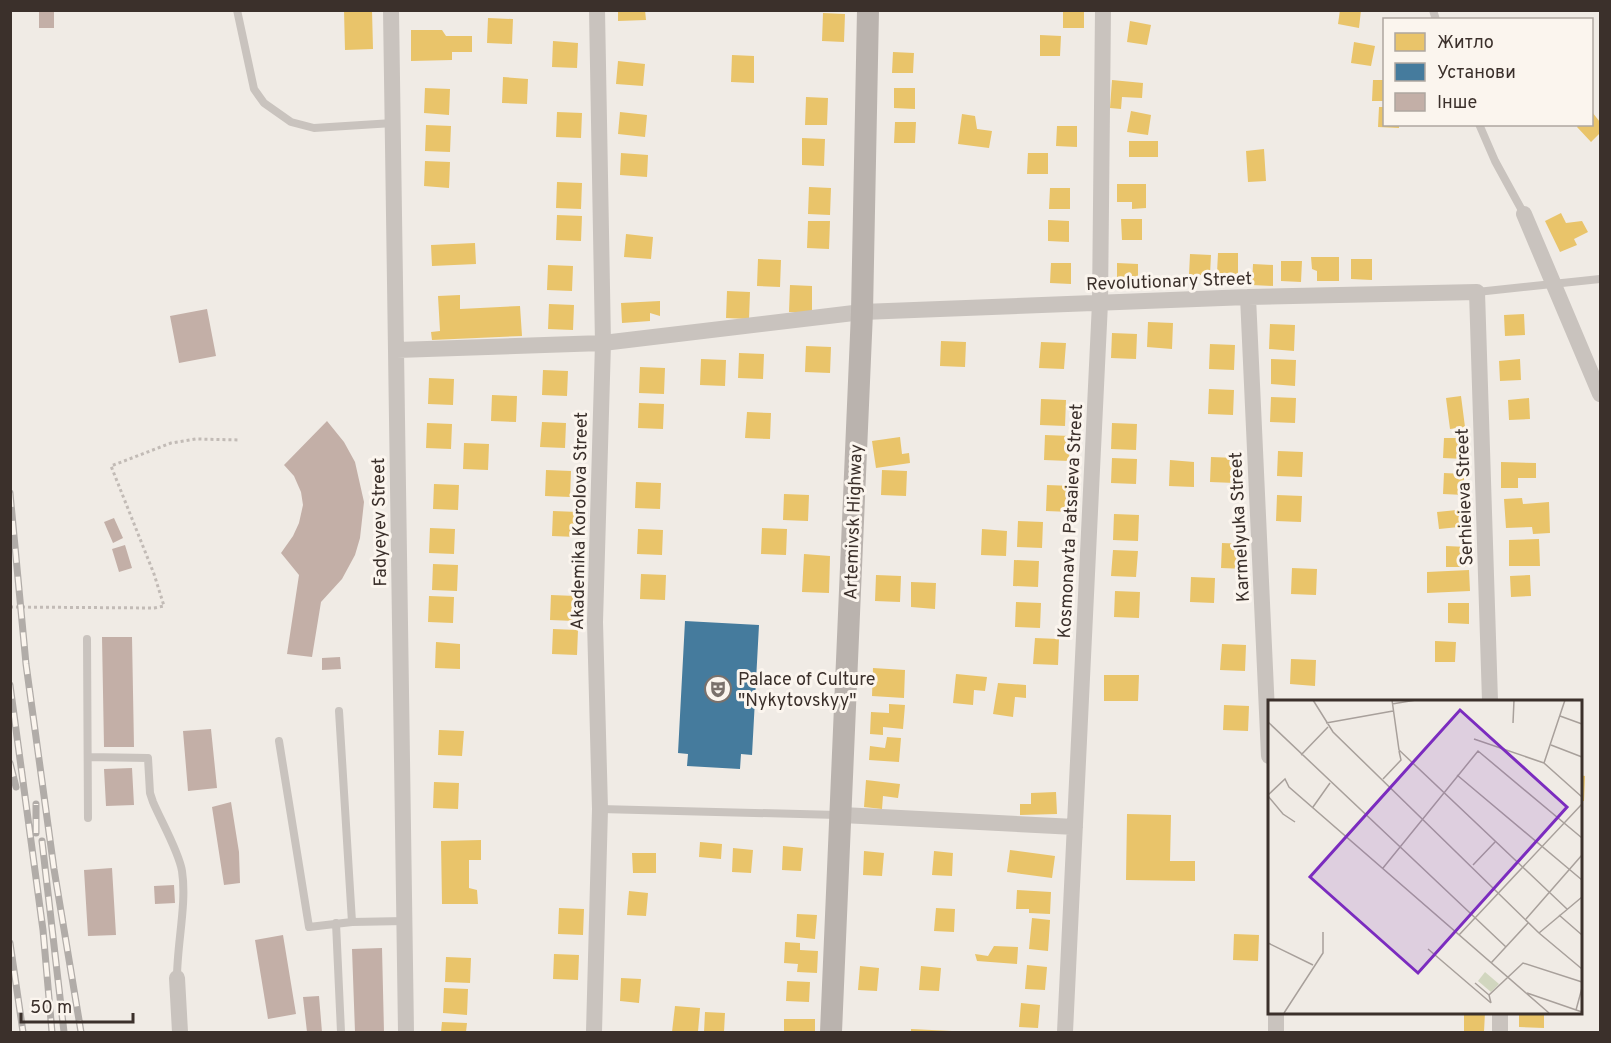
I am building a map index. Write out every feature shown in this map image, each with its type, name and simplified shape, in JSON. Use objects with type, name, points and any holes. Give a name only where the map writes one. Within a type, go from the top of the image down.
[{"type":"main road","name":"Artemivsk Highway","points":[[831,1032],[862,312],[868,10]]},
{"type":"street","name":"Fadyeyev Street","points":[[391,10],[406,1032]]},
{"type":"street","name":"Akademika Korolova Street","points":[[594,1032],[600,809],[595,622],[603,343],[597,10]]},
{"type":"street","name":"Kosmonavta Patsaieva Street","points":[[1065,1032],[1100,303],[1103,10]]},
{"type":"street","points":[[1524,214],[1600,394]]},
{"type":"street","name":"Revolutionary Street","points":[[396,350],[603,343],[862,312],[1248,297],[1477,292]]},
{"type":"street","name":"Serhieieva Street","points":[[1477,292],[1490,700]]},
{"type":"street","name":"Karmelyuka Street","points":[[1248,297],[1268,734]]},
{"type":"street","points":[[842,815],[1075,827]]},
{"type":"street","points":[[177,978],[180,1032]]},
{"type":"street","points":[[1276,1013],[1276,1032]]},
{"type":"street","points":[[1500,1013],[1500,1032]]},
{"type":"lane","points":[[237,10],[254,89],[264,103],[291,122],[314,128],[393,123]]},
{"type":"lane","points":[[1480,126],[1495,161],[1524,214]]},
{"type":"lane","points":[[1477,292],[1600,279]]},
{"type":"lane","points":[[87,639],[88,818]]},
{"type":"lane","points":[[339,711],[352,922]]},
{"type":"lane","points":[[279,741],[309,927],[352,922],[405,921]]},
{"type":"lane","points":[[88,757],[148,758],[150,793],[182,870],[184,901],[177,956],[177,978]]},
{"type":"lane","points":[[600,809],[842,815]]},
{"type":"lane","points":[[336,923],[341,1032]]},
{"type":"path","points":[[10,607],[154,608],[164,606],[154,574],[111,466],[171,443],[196,439],[240,440]]},
{"type":"building: Житло","points":[[344,10],[372,10],[373,49],[345,50]]},
{"type":"building: Житло","points":[[618,10],[645,10],[646,20],[618,21]]},
{"type":"building: Житло","points":[[1063,10],[1084,10],[1084,28],[1063,28]]},
{"type":"building: Житло","points":[[1340,10],[1361,10],[1359,28],[1338,24]]},
{"type":"building: Житло","points":[[823,13],[845,14],[844,42],[822,41]]},
{"type":"building: Житло","points":[[488,18],[513,19],[512,44],[487,43]]},
{"type":"building: Житло","points":[[1130,21],[1151,25],[1147,45],[1127,42]]},
{"type":"building: Житло","points":[[411,30],[442,30],[446,36],[472,36],[472,52],[452,52],[452,60],[411,61]]},
{"type":"building: Житло","points":[[1040,35],[1061,36],[1060,56],[1040,56]]},
{"type":"building: Житло","points":[[553,41],[578,43],[577,68],[552,67]]},
{"type":"building: Житло","points":[[1354,42],[1375,46],[1371,66],[1351,63]]},
{"type":"building: Житло","points":[[893,52],[914,53],[913,73],[892,73]]},
{"type":"building: Житло","points":[[732,55],[754,56],[754,83],[731,82]]},
{"type":"building: Житло","points":[[618,61],[645,64],[643,86],[616,84]]},
{"type":"building: Житло","points":[[503,77],[528,79],[527,104],[502,103]]},
{"type":"building: Житло","points":[[1112,80],[1143,83],[1142,98],[1122,97],[1121,109],[1110,108]]},
{"type":"building: Житло","points":[[1373,80],[1383,80],[1383,101],[1372,101]]},
{"type":"building: Житло","points":[[425,88],[450,89],[449,115],[424,113]]},
{"type":"building: Житло","points":[[894,88],[915,88],[915,109],[894,108]]},
{"type":"building: Житло","points":[[806,97],[828,98],[827,125],[805,125]]},
{"type":"building: Житло","points":[[1379,107],[1383,107],[1383,126],[1399,126],[1399,128],[1378,127]]},
{"type":"building: Житло","points":[[1131,111],[1151,115],[1148,135],[1127,132]]},
{"type":"building: Житло","points":[[557,112],[582,113],[581,138],[556,137]]},
{"type":"building: Житло","points":[[620,112],[647,115],[645,137],[618,134]]},
{"type":"building: Житло","points":[[1593,113],[1600,122],[1600,133],[1591,142],[1577,127],[1593,126]]},
{"type":"building: Житло","points":[[962,114],[975,116],[977,129],[992,131],[989,148],[958,144]]},
{"type":"building: Житло","points":[[895,122],[916,122],[915,143],[894,143]]},
{"type":"building: Житло","points":[[426,125],[451,126],[450,152],[425,151]]},
{"type":"building: Житло","points":[[1057,126],[1077,126],[1077,147],[1056,146]]},
{"type":"building: Житло","points":[[802,138],[825,139],[824,166],[802,165]]},
{"type":"building: Житло","points":[[1129,141],[1158,141],[1158,157],[1129,157]]},
{"type":"building: Житло","points":[[1264,149],[1266,181],[1248,182],[1246,151]]},
{"type":"building: Житло","points":[[621,153],[648,155],[647,177],[620,175]]},
{"type":"building: Житло","points":[[1028,153],[1048,153],[1048,174],[1027,174]]},
{"type":"building: Житло","points":[[425,161],[450,162],[449,188],[424,186]]},
{"type":"building: Житло","points":[[557,182],[582,183],[581,209],[556,208]]},
{"type":"building: Житло","points":[[1117,184],[1146,184],[1146,208],[1132,209],[1132,202],[1117,202]]},
{"type":"building: Житло","points":[[809,187],[831,188],[830,215],[808,214]]},
{"type":"building: Житло","points":[[1050,188],[1070,188],[1070,209],[1049,209]]},
{"type":"building: Житло","points":[[1561,213],[1566,223],[1582,221],[1588,232],[1574,239],[1577,245],[1560,252],[1545,221]]},
{"type":"building: Житло","points":[[557,215],[582,216],[581,241],[556,240]]},
{"type":"building: Житло","points":[[1121,219],[1142,219],[1142,240],[1122,240]]},
{"type":"building: Житло","points":[[1048,220],[1069,221],[1069,242],[1048,241]]},
{"type":"building: Житло","points":[[808,221],[830,221],[829,249],[807,248]]},
{"type":"building: Житло","points":[[626,234],[653,237],[651,259],[624,257]]},
{"type":"building: Житло","points":[[475,243],[476,264],[432,266],[431,245]]},
{"type":"building: Житло","points":[[1218,253],[1238,253],[1238,274],[1217,273]]},
{"type":"building: Житло","points":[[1190,254],[1211,255],[1210,275],[1189,275]]},
{"type":"building: Житло","points":[[1311,257],[1339,257],[1339,281],[1317,281],[1317,271],[1312,269]]},
{"type":"building: Житло","points":[[758,259],[781,260],[780,287],[757,286]]},
{"type":"building: Житло","points":[[1351,259],[1372,259],[1372,280],[1351,279]]},
{"type":"building: Житло","points":[[1281,261],[1302,261],[1301,282],[1281,281]]},
{"type":"building: Житло","points":[[1051,263],[1071,263],[1071,284],[1050,283]]},
{"type":"building: Житло","points":[[1117,263],[1138,264],[1138,284],[1117,284]]},
{"type":"building: Житло","points":[[1253,264],[1273,265],[1273,286],[1252,285]]},
{"type":"building: Житло","points":[[548,265],[573,266],[572,291],[547,290]]},
{"type":"building: Житло","points":[[790,285],[812,286],[812,313],[789,312]]},
{"type":"building: Житло","points":[[727,291],[750,292],[749,319],[726,318]]},
{"type":"building: Житло","points":[[460,295],[460,309],[520,306],[522,336],[432,340],[431,332],[440,331],[438,296]]},
{"type":"building: Житло","points":[[660,301],[660,316],[650,313],[650,321],[622,323],[621,303]]},
{"type":"building: Житло","points":[[549,304],[574,305],[573,330],[548,329]]},
{"type":"building: Житло","points":[[1524,314],[1525,335],[1505,336],[1504,315]]},
{"type":"building: Житло","points":[[1148,322],[1173,323],[1172,349],[1147,347]]},
{"type":"building: Житло","points":[[1270,324],[1295,325],[1294,351],[1269,349]]},
{"type":"building: Житло","points":[[1112,333],[1137,334],[1136,359],[1111,358]]},
{"type":"building: Житло","points":[[941,341],[966,342],[965,367],[940,366]]},
{"type":"building: Житло","points":[[1041,342],[1066,343],[1064,369],[1039,368]]},
{"type":"building: Житло","points":[[1210,344],[1235,345],[1234,370],[1209,369]]},
{"type":"building: Житло","points":[[806,346],[831,347],[830,373],[805,372]]},
{"type":"building: Житло","points":[[739,353],[764,354],[763,379],[738,378]]},
{"type":"building: Житло","points":[[701,359],[726,360],[725,386],[700,385]]},
{"type":"building: Житло","points":[[1271,359],[1296,360],[1295,386],[1271,384]]},
{"type":"building: Житло","points":[[1520,359],[1521,380],[1500,381],[1499,361]]},
{"type":"building: Житло","points":[[640,367],[665,368],[664,394],[639,393]]},
{"type":"building: Житло","points":[[543,370],[568,371],[567,396],[542,395]]},
{"type":"building: Житло","points":[[429,378],[454,379],[453,405],[428,404]]},
{"type":"building: Житло","points":[[1209,389],[1234,390],[1233,415],[1208,414]]},
{"type":"building: Житло","points":[[492,395],[517,396],[516,422],[491,421]]},
{"type":"building: Житло","points":[[1461,396],[1465,427],[1450,429],[1446,398]]},
{"type":"building: Житло","points":[[1271,397],[1296,398],[1295,423],[1270,422]]},
{"type":"building: Житло","points":[[1529,398],[1530,419],[1509,420],[1508,400]]},
{"type":"building: Житло","points":[[1041,399],[1066,400],[1065,426],[1040,425]]},
{"type":"building: Житло","points":[[639,403],[664,404],[663,429],[638,428]]},
{"type":"building: Житло","points":[[747,412],[771,413],[770,439],[745,438]]},
{"type":"building: Житло","points":[[542,422],[566,423],[565,448],[540,447]]},
{"type":"building: Житло","points":[[427,423],[452,424],[451,449],[426,448]]},
{"type":"building: Житло","points":[[1112,423],[1137,424],[1136,450],[1111,449]]},
{"type":"building: Житло","points":[[1045,435],[1070,436],[1069,461],[1044,460]]},
{"type":"building: Житло","points":[[900,437],[902,454],[909,453],[910,463],[876,468],[872,441]]},
{"type":"building: Житло","points":[[1444,438],[1464,438],[1464,459],[1443,458]]},
{"type":"building: Житло","points":[[464,443],[489,444],[488,470],[463,469]]},
{"type":"building: Житло","points":[[1278,451],[1303,452],[1302,477],[1277,476]]},
{"type":"building: Житло","points":[[1211,457],[1236,458],[1235,483],[1210,482]]},
{"type":"building: Житло","points":[[1112,458],[1137,459],[1136,484],[1111,483]]},
{"type":"building: Житло","points":[[1170,460],[1194,462],[1194,487],[1169,486]]},
{"type":"building: Житло","points":[[1501,462],[1536,463],[1536,478],[1518,478],[1518,488],[1501,488]]},
{"type":"building: Житло","points":[[546,470],[571,471],[570,497],[545,496]]},
{"type":"building: Житло","points":[[882,470],[907,471],[906,496],[881,495]]},
{"type":"building: Житло","points":[[1444,473],[1464,474],[1464,495],[1443,494]]},
{"type":"building: Житло","points":[[636,482],[661,483],[660,509],[635,508]]},
{"type":"building: Житло","points":[[434,484],[459,485],[458,510],[433,509]]},
{"type":"building: Житло","points":[[1047,485],[1072,486],[1071,512],[1046,511]]},
{"type":"building: Житло","points":[[784,494],[809,495],[808,521],[783,520]]},
{"type":"building: Житло","points":[[1277,495],[1302,496],[1301,522],[1276,521]]},
{"type":"building: Житло","points":[[1522,498],[1523,504],[1549,502],[1550,533],[1533,534],[1532,527],[1506,528],[1504,499]]},
{"type":"building: Житло","points":[[1467,509],[1469,526],[1439,529],[1437,512]]},
{"type":"building: Житло","points":[[553,511],[578,512],[577,537],[552,536]]},
{"type":"building: Житло","points":[[1114,514],[1139,515],[1138,541],[1113,540]]},
{"type":"building: Житло","points":[[1018,521],[1043,522],[1042,548],[1017,547]]},
{"type":"building: Житло","points":[[430,528],[455,529],[454,554],[429,553]]},
{"type":"building: Житло","points":[[762,528],[787,529],[786,555],[761,554]]},
{"type":"building: Житло","points":[[638,529],[663,530],[662,555],[637,554]]},
{"type":"building: Житло","points":[[982,529],[1007,531],[1006,556],[981,555]]},
{"type":"building: Житло","points":[[1539,539],[1540,566],[1509,566],[1509,540]]},
{"type":"building: Житло","points":[[1222,543],[1247,544],[1246,569],[1221,568]]},
{"type":"building: Житло","points":[[1446,546],[1467,547],[1466,567],[1446,567]]},
{"type":"building: Житло","points":[[1113,550],[1138,551],[1136,577],[1111,576]]},
{"type":"building: Житло","points":[[804,554],[830,556],[829,593],[802,592]]},
{"type":"building: Житло","points":[[1014,560],[1039,561],[1038,587],[1013,586]]},
{"type":"building: Житло","points":[[433,564],[458,565],[457,591],[432,590]]},
{"type":"building: Житло","points":[[1292,568],[1317,569],[1316,595],[1291,594]]},
{"type":"building: Житло","points":[[1469,570],[1470,591],[1427,593],[1427,572]]},
{"type":"building: Житло","points":[[641,574],[666,575],[665,600],[640,599]]},
{"type":"building: Житло","points":[[876,575],[901,576],[900,602],[875,601]]},
{"type":"building: Житло","points":[[1530,575],[1531,596],[1511,597],[1510,576]]},
{"type":"building: Житло","points":[[1191,577],[1215,578],[1214,603],[1190,602]]},
{"type":"building: Житло","points":[[911,582],[936,583],[935,609],[911,607]]},
{"type":"building: Житло","points":[[1115,591],[1140,592],[1139,618],[1114,617]]},
{"type":"building: Житло","points":[[551,595],[576,596],[575,621],[550,620]]},
{"type":"building: Житло","points":[[429,596],[454,597],[453,623],[428,622]]},
{"type":"building: Житло","points":[[1016,602],[1041,603],[1040,628],[1015,627]]},
{"type":"building: Житло","points":[[1448,603],[1469,603],[1469,624],[1448,623]]},
{"type":"building: Житло","points":[[553,629],[578,630],[577,655],[552,654]]},
{"type":"building: Житло","points":[[1035,638],[1059,639],[1058,665],[1033,664]]},
{"type":"building: Житло","points":[[1435,641],[1456,642],[1455,662],[1435,662]]},
{"type":"building: Житло","points":[[436,642],[460,644],[460,669],[435,668]]},
{"type":"building: Житло","points":[[1222,644],[1246,645],[1245,671],[1220,670]]},
{"type":"building: Житло","points":[[1291,659],[1316,660],[1315,686],[1290,684]]},
{"type":"building: Житло","points":[[873,668],[905,670],[904,698],[872,696]]},
{"type":"building: Житло","points":[[956,674],[987,677],[985,691],[974,690],[973,705],[953,703]]},
{"type":"building: Житло","points":[[1104,675],[1139,675],[1138,701],[1104,701]]},
{"type":"building: Житло","points":[[998,683],[1026,685],[1026,698],[1015,697],[1013,717],[993,714]]},
{"type":"building: Житло","points":[[889,704],[905,705],[903,729],[883,727],[883,735],[870,734],[871,712],[889,713]]},
{"type":"building: Житло","points":[[1224,705],[1249,706],[1248,731],[1223,730]]},
{"type":"building: Житло","points":[[439,730],[464,731],[462,756],[438,755]]},
{"type":"building: Житло","points":[[887,737],[901,738],[899,762],[869,760],[870,746],[885,748]]},
{"type":"building: Житло","points":[[1581,775],[1585,776],[1584,801],[1581,801]]},
{"type":"building: Житло","points":[[866,780],[900,784],[898,798],[883,796],[882,809],[864,807]]},
{"type":"building: Житло","points":[[434,782],[459,783],[458,809],[433,808]]},
{"type":"building: Житло","points":[[1056,792],[1057,814],[1020,815],[1020,804],[1031,804],[1031,793]]},
{"type":"building: Житло","points":[[1127,814],[1171,815],[1170,861],[1195,861],[1195,881],[1126,880]]},
{"type":"building: Житло","points":[[481,840],[481,860],[469,860],[469,888],[477,890],[478,904],[442,904],[441,841]]},
{"type":"building: Житло","points":[[700,842],[722,844],[721,859],[699,857]]},
{"type":"building: Житло","points":[[783,846],[803,848],[801,871],[782,870]]},
{"type":"building: Житло","points":[[733,848],[753,850],[751,873],[732,872]]},
{"type":"building: Житло","points":[[1010,850],[1055,856],[1052,878],[1007,872]]},
{"type":"building: Житло","points":[[864,851],[884,853],[882,876],[863,875]]},
{"type":"building: Житло","points":[[934,851],[953,853],[952,876],[932,875]]},
{"type":"building: Житло","points":[[632,853],[656,853],[656,873],[633,873]]},
{"type":"building: Житло","points":[[1017,890],[1051,892],[1050,914],[1029,913],[1029,909],[1016,909]]},
{"type":"building: Житло","points":[[629,891],[648,893],[646,916],[627,915]]},
{"type":"building: Житло","points":[[559,908],[584,909],[583,935],[558,934]]},
{"type":"building: Житло","points":[[936,908],[955,909],[954,932],[934,931]]},
{"type":"building: Житло","points":[[797,914],[817,915],[815,939],[796,937]]},
{"type":"building: Житло","points":[[1032,918],[1050,920],[1048,951],[1029,949]]},
{"type":"building: Житло","points":[[1234,934],[1259,935],[1258,961],[1233,960]]},
{"type":"building: Житло","points":[[785,942],[800,943],[800,950],[818,951],[817,973],[797,972],[798,964],[784,963]]},
{"type":"building: Житло","points":[[994,946],[1018,947],[1017,964],[977,961],[975,954],[988,956]]},
{"type":"building: Житло","points":[[554,954],[579,955],[578,980],[553,979]]},
{"type":"building: Житло","points":[[446,957],[471,958],[470,983],[445,982]]},
{"type":"building: Житло","points":[[1027,965],[1047,967],[1045,990],[1025,989]]},
{"type":"building: Житло","points":[[860,966],[879,968],[877,991],[858,990]]},
{"type":"building: Житло","points":[[921,966],[941,968],[939,991],[919,990]]},
{"type":"building: Житло","points":[[621,978],[641,979],[639,1003],[620,1001]]},
{"type":"building: Житло","points":[[787,981],[810,982],[809,1002],[786,1001]]},
{"type":"building: Житло","points":[[444,988],[468,989],[467,1015],[443,1013]]},
{"type":"building: Житло","points":[[1021,1003],[1040,1005],[1038,1028],[1019,1027]]},
{"type":"building: Житло","points":[[675,1006],[700,1008],[698,1032],[672,1032]]},
{"type":"building: Житло","points":[[705,1012],[725,1013],[724,1032],[704,1032]]},
{"type":"building: Житло","points":[[1464,1013],[1485,1013],[1484,1032],[1464,1032]]},
{"type":"building: Житло","points":[[1519,1013],[1544,1013],[1544,1028],[1519,1027]]},
{"type":"building: Житло","points":[[784,1019],[815,1019],[815,1032],[784,1032]]},
{"type":"building: Житло","points":[[442,1022],[467,1023],[466,1032],[441,1032]]},
{"type":"building: Житло","points":[[911,1029],[952,1031],[952,1032],[911,1032]]},
{"type":"building: Установи","name":"Palace of Culture \"Nykytovskyy\"","points":[[685,621],[759,625],[752,755],[741,754],[740,769],[687,766],[688,754],[678,753]]},
{"type":"building: Інше","points":[[39,10],[54,10],[54,28],[39,28]]},
{"type":"building: Інше","points":[[207,309],[216,356],[179,363],[170,316]]},
{"type":"building: Інше","points":[[327,421],[344,442],[355,462],[364,502],[360,538],[355,555],[342,579],[321,602],[312,657],[287,654],[299,575],[281,553],[299,523],[303,505],[301,492],[294,476],[284,465]]},
{"type":"building: Інше","points":[[114,518],[123,538],[113,543],[104,522]]},
{"type":"building: Інше","points":[[125,545],[132,568],[119,572],[112,549]]},
{"type":"building: Інше","points":[[102,637],[132,637],[134,747],[104,747]]},
{"type":"building: Інше","points":[[340,657],[341,669],[322,670],[322,658]]},
{"type":"building: Інше","points":[[211,729],[217,788],[188,791],[183,731]]},
{"type":"building: Інше","points":[[132,768],[134,805],[106,806],[104,769]]},
{"type":"building: Інше","points":[[231,802],[239,852],[240,883],[224,885],[212,807]]},
{"type":"building: Інше","points":[[112,868],[116,935],[88,936],[84,870]]},
{"type":"building: Інше","points":[[174,885],[175,903],[155,904],[154,886]]},
{"type":"building: Інше","points":[[283,935],[296,1014],[268,1019],[255,940]]},
{"type":"building: Інше","points":[[382,948],[384,1032],[355,1032],[352,949]]},
{"type":"building: Інше","points":[[319,996],[322,1032],[307,1032],[303,997]]},
{"type":"railway","points":[[10,493],[26,664],[54,869],[81,1032]]},
{"type":"railway","points":[[10,685],[43,930],[52,1032]]},
{"type":"railway","points":[[10,763],[16,787]]},
{"type":"railway","points":[[36,804],[36,833]]},
{"type":"railway","points":[[42,841],[64,1032]]},
{"type":"railway","points":[[10,943],[23,1032]]},
{"type":"place","name":"Palace of Culture \"Nykytovskyy\"","points":[[718,689]]}]
